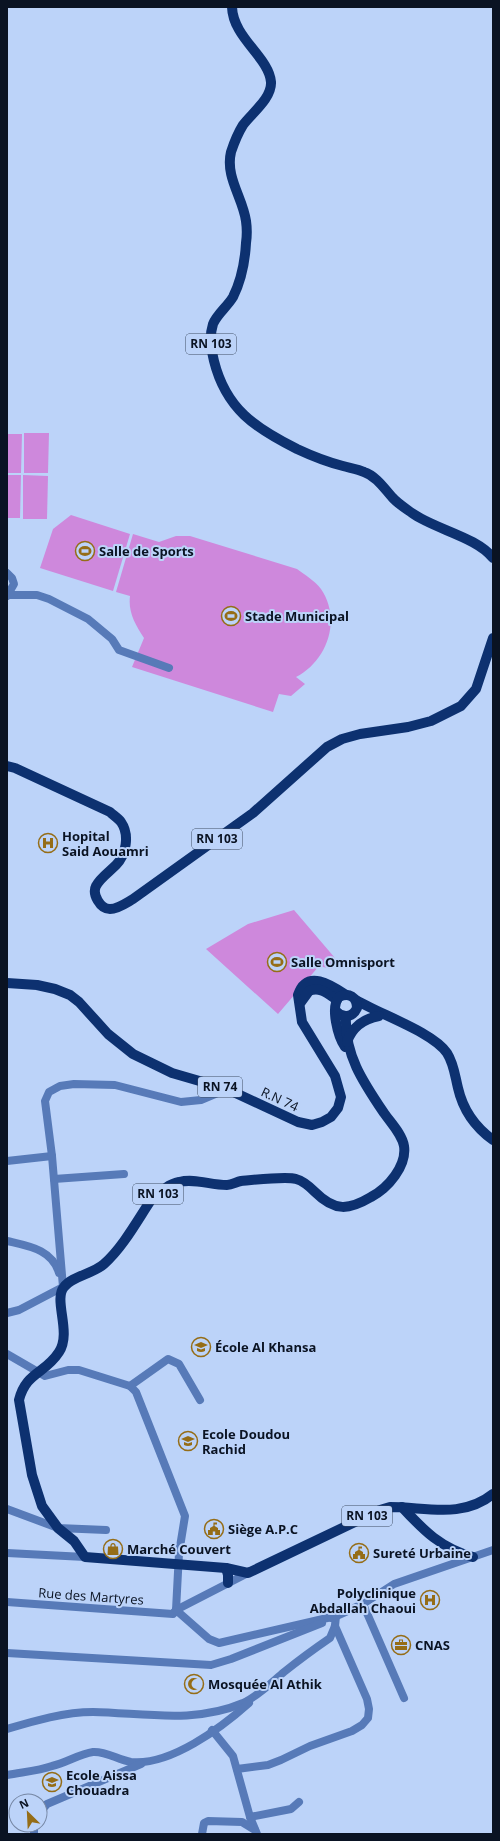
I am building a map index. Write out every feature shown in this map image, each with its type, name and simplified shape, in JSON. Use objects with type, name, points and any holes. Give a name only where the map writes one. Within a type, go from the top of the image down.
[{"type":"main road","name":"RN 103","points":[[232,7],[235,22],[241,34],[266,70],[271,83],[269,92],[243,126],[234,142],[230,155],[233,182],[246,221],[246,243],[244,268],[233,297],[214,322],[210,338],[211,350],[217,373],[224,391],[236,408],[249,420],[274,436],[322,460],[366,472],[413,514],[477,545],[493,558]]},
{"type":"main road","name":"RN 103","points":[[7,766],[15,768],[110,812],[121,822],[126,834],[124,852],[117,864],[101,880],[95,891],[97,898],[104,908],[118,907],[133,899],[253,813],[327,747],[342,739],[360,734],[408,727],[431,720],[461,706],[476,688],[493,638]]},
{"type":"main road","name":"R.N 74","points":[[7,983],[37,985],[55,989],[70,995],[79,1002],[108,1034],[133,1054],[172,1073],[227,1089],[298,1122],[312,1125],[332,1117],[338,1108],[341,1097],[335,1076],[305,1029],[299,1007],[299,992],[311,981],[326,983],[390,1018],[424,1034],[438,1043],[447,1053],[453,1066],[464,1107],[479,1129],[493,1140]]},
{"type":"main road","points":[[299,1007],[306,994],[312,990],[320,990],[337,1000]]},
{"type":"main road","points":[[336,1011],[337,1000],[339,997],[346,995]]},
{"type":"main road","points":[[349,1015],[357,1008],[356,1000]]},
{"type":"main road","name":"RN 103","points":[[63,1287],[103,1265],[151,1200],[168,1186],[178,1182],[198,1180],[228,1185],[241,1181],[295,1178],[307,1184],[323,1200],[338,1208],[357,1206],[375,1195],[393,1179],[402,1162],[404,1146],[398,1132],[369,1089],[348,1047],[341,1041],[337,1028],[336,1011]]},
{"type":"main road","name":"R.N 74","points":[[336,1011],[339,1014],[390,1018]]},
{"type":"main road","name":"RN 103","points":[[348,1047],[349,1015]]},
{"type":"main road","points":[[348,1047],[356,1026],[367,1019],[379,1016]]},
{"type":"main road","points":[[63,1287],[61,1298],[64,1327],[62,1346],[49,1364],[27,1381],[21,1389],[19,1407],[32,1475],[42,1506],[58,1528],[74,1541],[85,1557],[226,1568],[248,1573]]},
{"type":"main road","name":"RN 103","points":[[248,1573],[380,1510],[390,1507],[402,1507],[429,1510],[463,1510],[476,1505],[493,1494]]},
{"type":"main road","points":[[402,1507],[424,1530],[441,1544],[456,1552],[473,1557]]},
{"type":"main road","points":[[226,1568],[228,1583]]},
{"type":"street","points":[[9,576],[14,584],[8,595],[37,595],[49,599],[88,619],[112,639],[119,650],[169,668]]},
{"type":"street","points":[[63,1287],[52,1156],[45,1101],[49,1092],[60,1086],[74,1084],[114,1085],[181,1102],[201,1100],[227,1089]]},
{"type":"street","points":[[7,1161],[52,1156]]},
{"type":"street","points":[[54,1179],[124,1174]]},
{"type":"street","points":[[7,1241],[41,1249],[57,1267],[63,1287]]},
{"type":"street","points":[[7,1313],[19,1310],[63,1287]]},
{"type":"street","points":[[7,1354],[45,1376],[68,1370],[79,1370],[130,1386],[136,1392],[185,1516],[175,1612]]},
{"type":"street","points":[[130,1386],[168,1359],[180,1364],[200,1400]]},
{"type":"street","points":[[7,1509],[58,1528],[106,1530]]},
{"type":"street","points":[[7,1653],[211,1665],[231,1659],[311,1628],[363,1604],[394,1584],[493,1550]]},
{"type":"street","points":[[7,1553],[85,1557]]},
{"type":"street","points":[[175,1612],[248,1573]]},
{"type":"street","name":"Rue des Martyres","points":[[7,1602],[175,1612]]},
{"type":"street","points":[[363,1604],[404,1698]]},
{"type":"street","points":[[175,1612],[209,1639],[219,1643],[336,1616]]},
{"type":"street","points":[[7,1729],[50,1718],[92,1712],[166,1717],[208,1714],[244,1702],[330,1638],[335,1626],[336,1616]]},
{"type":"street","points":[[237,1769],[268,1765],[281,1760],[310,1746],[352,1731],[362,1725],[368,1718],[369,1709],[367,1699],[335,1626]]},
{"type":"street","points":[[7,1780],[10,1774],[53,1766],[92,1752],[100,1752],[131,1762],[164,1759],[181,1751],[238,1712],[262,1690]]},
{"type":"street","points":[[212,1730],[232,1756],[250,1817],[256,1832]]},
{"type":"street","points":[[48,1804],[148,1761]]},
{"type":"street","points":[[250,1817],[291,1810],[300,1802]]},
{"type":"street","points":[[202,1834],[204,1823],[208,1821],[242,1822],[256,1832]]},
{"type":"shaded area","points":[[24,433],[49,433],[48,473],[24,473]]},
{"type":"shaded area","points":[[7,434],[22,434],[21,473],[7,473]]},
{"type":"shaded area","points":[[7,475],[21,475],[20,518],[7,518]]},
{"type":"shaded area","points":[[23,475],[48,476],[47,519],[23,519]]},
{"type":"shaded area","name":"Salle de Sports","points":[[71,515],[130,534],[113,591],[40,568],[53,529]]},
{"type":"shaded area","name":"Stade Municipal","points":[[133,534],[159,542],[176,536],[190,536],[297,569],[319,586],[327,601],[330,614],[330,626],[328,639],[316,661],[307,670],[296,677],[305,684],[291,696],[279,694],[273,712],[132,667],[144,638],[131,613],[130,596],[116,592]]},
{"type":"shaded area","name":"Salle Omnisport","points":[[294,910],[335,958],[332,969],[319,966],[278,1014],[206,949],[248,924]]},
{"type":"place","name":"Salle de Sports","points":[[85,551]]},
{"type":"place","name":"Stade Municipal","points":[[231,616]]},
{"type":"place","name":"Hopital Said Aouamri","points":[[48,843]]},
{"type":"place","name":"Salle Omnisport","points":[[277,962]]},
{"type":"place","name":"École Al Khansa","points":[[201,1347]]},
{"type":"place","name":"Ecole Doudou Rachid","points":[[188,1441]]},
{"type":"place","name":"Siège A.P.C","points":[[214,1529]]},
{"type":"place","name":"Marché Couvert","points":[[113,1549]]},
{"type":"place","name":"Sureté Urbaine","points":[[359,1553]]},
{"type":"place","name":"Polyclinique Abdallah Chaoui","points":[[430,1600]]},
{"type":"place","name":"CNAS","points":[[401,1645]]},
{"type":"place","name":"Mosquée Al Athik","points":[[194,1684]]},
{"type":"place","name":"Ecole Aissa Chouadra","points":[[52,1782]]}]
